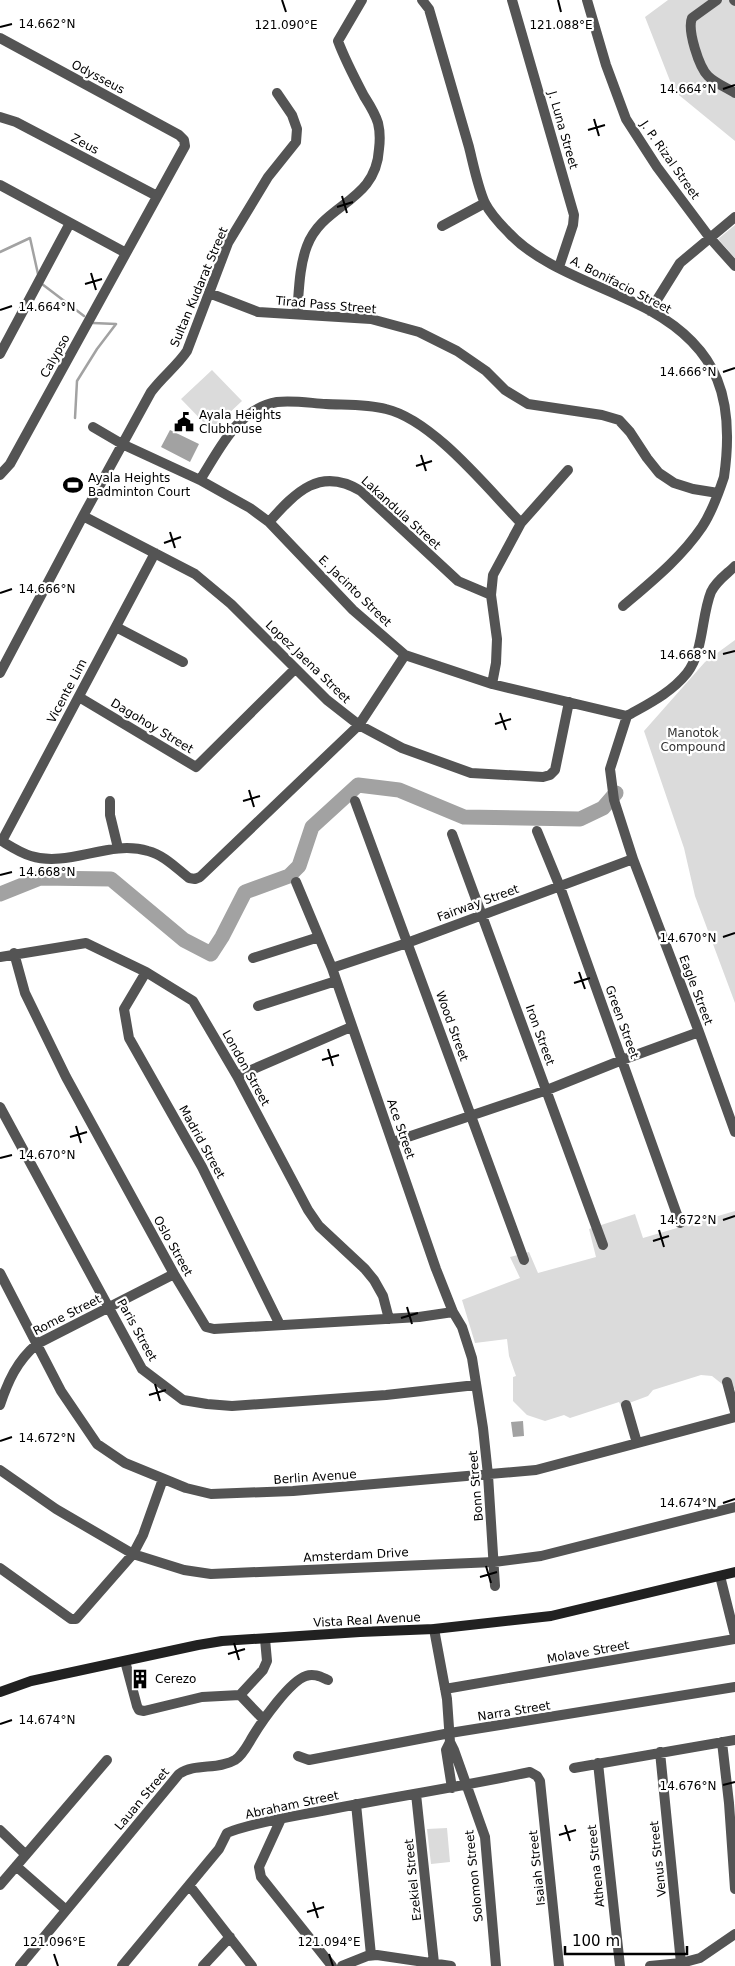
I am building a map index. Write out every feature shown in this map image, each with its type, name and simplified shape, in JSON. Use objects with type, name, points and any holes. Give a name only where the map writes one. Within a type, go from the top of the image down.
[{"type":"street","points":[[297,314],[301,274],[307,246],[328,217],[364,188],[373,176],[379,160],[378,122],[344,58],[338,41],[362,0]]},
{"type":"street","name":"A. Bonifacio Street","points":[[422,0],[429,9],[485,203],[509,233],[530,253],[650,311],[685,332],[700,346],[726,387],[731,405],[734,439],[718,494],[702,528],[663,572],[623,606]]},
{"type":"street","name":"J. Luna Street","points":[[512,0],[574,215],[573,225],[559,267]]},
{"type":"street","name":"J. P. Rizal Street","points":[[587,0],[606,65],[626,119],[657,168],[710,238],[735,266]]},
{"type":"street","points":[[717,0],[692,18],[690,28],[701,67],[709,77],[735,93]]},
{"type":"street","name":"Odysseus","points":[[0,38],[179,135],[184,140]]},
{"type":"street","name":"Sultan Kudarat Street","points":[[0,672],[151,392],[176,366],[187,351],[228,244],[268,177],[296,142],[297,129],[292,115],[277,93]]},
{"type":"street","name":"Zeus","points":[[0,117],[16,122],[157,196]]},
{"type":"street","name":"Calypso","points":[[0,475],[10,464],[185,146],[184,140]]},
{"type":"street","points":[[0,186],[126,253]]},
{"type":"street","points":[[442,226],[485,203]]},
{"type":"street","points":[[650,311],[680,263],[735,217]]},
{"type":"street","points":[[0,354],[70,223]]},
{"type":"street","name":"Tirad Pass Street","points":[[209,293],[258,312],[371,319],[419,332],[457,351],[486,371],[505,390],[528,404],[602,415],[619,420],[660,473],[674,483],[693,490],[718,494]]},
{"type":"street","points":[[200,480],[233,428],[254,410],[266,404],[279,402],[359,405],[387,409],[418,423],[444,443],[521,523]]},
{"type":"street","name":"E. Jacinto Street","points":[[93,427],[122,444],[200,480],[250,508],[269,522],[353,610],[405,655],[492,684],[627,716]]},
{"type":"street","points":[[492,684],[496,663],[497,639],[491,595],[493,575],[521,523],[568,470]]},
{"type":"street","name":"Lakandula Street","points":[[269,522],[293,496],[306,488],[321,482],[336,480],[350,484],[379,508],[458,581],[491,595]]},
{"type":"street","name":"Lopez Jaena Street","points":[[83,516],[195,574],[231,604],[326,700],[359,725],[402,748],[471,774],[543,778],[555,770],[569,702]]},
{"type":"street","name":"Vicente Lim","points":[[1,841],[155,553]]},
{"type":"street","points":[[627,716],[668,692],[688,672],[696,654],[712,591],[720,580],[735,566]]},
{"type":"street","points":[[116,627],[183,662]]},
{"type":"street","points":[[1,841],[31,856],[55,859],[118,848],[148,850],[162,857],[189,878],[195,879],[200,877],[359,725],[405,655]]},
{"type":"street","name":"Dagohoy Street","points":[[79,697],[196,767],[295,669]]},
{"type":"street","name":"Eagle Street","points":[[627,716],[610,769],[614,800],[633,859],[735,1132]]},
{"type":"street","name":"Wood Street","points":[[354,800],[524,1260]]},
{"type":"street","points":[[110,801],[110,815],[118,848]]},
{"type":"street","name":"Green Street","points":[[537,831],[560,887],[680,1223]]},
{"type":"street","name":"Iron Street","points":[[452,834],[603,1244]]},
{"type":"street","name":"Fairway Street","points":[[332,968],[407,943],[633,859]]},
{"type":"street","name":"Ace Street","points":[[296,882],[332,968],[421,1226],[453,1312],[462,1327],[472,1358],[476,1385]]},
{"type":"street","points":[[253,958],[318,937]]},
{"type":"street","name":"London Street","points":[[0,957],[14,953],[86,943],[146,972],[193,1001],[237,1076],[308,1210],[319,1226],[365,1269],[374,1280],[382,1296],[388,1319]]},
{"type":"street","name":"Oslo Street","points":[[14,953],[25,993],[66,1077],[174,1274],[206,1327],[214,1329],[388,1319],[453,1312]]},
{"type":"street","name":"Madrid Street","points":[[146,972],[124,1009],[129,1038],[202,1167],[280,1325]]},
{"type":"street","points":[[258,1006],[336,980]]},
{"type":"street","points":[[237,1076],[351,1027]]},
{"type":"street","points":[[393,1142],[472,1117],[699,1032]]},
{"type":"street","name":"Paris Street","points":[[0,1107],[142,1369],[183,1400],[232,1406],[386,1395],[476,1385]]},
{"type":"street","name":"Berlin Avenue","points":[[0,1273],[61,1391],[97,1444],[125,1463],[186,1488],[210,1494],[226,1495],[294,1491],[536,1470],[735,1417]]},
{"type":"street","name":"Rome Street","points":[[0,1405],[14,1369],[36,1344],[174,1274]]},
{"type":"street","points":[[727,1382],[735,1412]]},
{"type":"street","name":"Bonn Street","points":[[476,1385],[488,1475],[495,1586]]},
{"type":"street","points":[[626,1405],[637,1443]]},
{"type":"street","name":"Amsterdam Drive","points":[[0,1470],[56,1509],[133,1554],[184,1570],[211,1574],[494,1562],[541,1556],[735,1507]]},
{"type":"street","points":[[0,1568],[71,1619],[76,1619],[133,1554],[143,1535],[163,1479]]},
{"type":"street","name":"Vista Real Avenue","points":[[0,1692],[31,1681],[198,1645],[360,1632],[434,1629],[551,1616],[735,1572]]},
{"type":"street","points":[[720,1576],[735,1638]]},
{"type":"street","points":[[434,1629],[450,1738],[446,1750],[452,1788]]},
{"type":"street","name":"Molave Street","points":[[444,1689],[735,1638]]},
{"type":"street","points":[[124,1661],[139,1710],[144,1711],[202,1697],[240,1695],[263,1670],[267,1661],[265,1639]]},
{"type":"street","name":"Lauan Street","points":[[20,1966],[65,1909],[179,1774],[188,1770],[235,1760],[242,1753],[263,1719],[302,1678],[307,1675],[316,1675],[328,1680]]},
{"type":"street","name":"Narra Street","points":[[298,1756],[309,1760],[450,1738],[735,1687]]},
{"type":"street","points":[[240,1695],[263,1719]]},
{"type":"street","name":"Solomon Street","points":[[450,1738],[484,1837],[496,1966]]},
{"type":"street","points":[[574,1768],[735,1740]]},
{"type":"street","points":[[722,1742],[732,1802],[735,1889]]},
{"type":"street","name":"Venus Street","points":[[660,1752],[681,1963]]},
{"type":"street","points":[[0,1884],[107,1760]]},
{"type":"street","name":"Athena Street","points":[[598,1763],[620,1966]]},
{"type":"street","name":"Abraham Street","points":[[122,1966],[219,1849],[227,1833],[281,1819],[356,1804],[467,1786],[530,1772]]},
{"type":"street","name":"Isaiah Street","points":[[530,1772],[537,1776],[540,1782],[560,1966]]},
{"type":"street","name":"Ezekiel Street","points":[[416,1794],[434,1963]]},
{"type":"street","points":[[356,1804],[371,1955]]},
{"type":"street","points":[[281,1819],[259,1867],[261,1876],[332,1966]]},
{"type":"street","points":[[0,1830],[25,1854]]},
{"type":"street","points":[[16,1866],[65,1909]]},
{"type":"street","points":[[189,1885],[252,1966]]},
{"type":"street","points":[[650,1966],[681,1963],[700,1958],[735,1934]]},
{"type":"street","points":[[203,1966],[230,1937]]},
{"type":"street","points":[[342,1966],[371,1955],[396,1956],[451,1966]]},
{"type":"green space","points":[[668,0],[735,0],[735,141],[674,91],[645,17]]},
{"type":"green space","points":[[735,225],[735,258],[718,239]]},
{"type":"green space","points":[[212,370],[242,401],[211,430],[181,399]]},
{"type":"green space","name":"Manotok Compound","points":[[735,640],[735,1003],[695,896],[684,848],[644,731],[705,662]]},
{"type":"green space","points":[[735,1211],[735,1389],[722,1384],[712,1376],[701,1375],[653,1390],[648,1396],[621,1406],[619,1402],[570,1418],[564,1415],[545,1421],[527,1415],[513,1401],[513,1377],[516,1376],[509,1356],[507,1339],[475,1343],[462,1300],[520,1278],[510,1257],[529,1252],[538,1273],[596,1257],[589,1229],[635,1214],[643,1238]]},
{"type":"green space","points":[[447,1828],[450,1862],[431,1864],[427,1829]]},
{"type":"shaded area","points":[[170,430],[199,444],[190,462],[161,447]]},
{"type":"shaded area","points":[[523,1421],[524,1436],[513,1437],[511,1422]]},
{"type":"waterway","points":[[0,252],[30,238],[38,274]]},
{"type":"waterway","points":[[42,284],[84,316]]},
{"type":"waterway","points":[[75,418],[77,381],[97,349],[116,324],[93,323]]},
{"type":"waterway","points":[[0,894],[40,878],[111,879],[184,940],[211,954],[245,892],[289,876],[299,866],[312,827],[358,785],[399,790],[464,817],[580,819],[603,808],[616,793]]},
{"type":"place","name":"Ayala Heights Clubhouse","points":[[184,422]]},
{"type":"place","name":"Ayala Heights Badminton Court","points":[[73,485]]},
{"type":"place","name":"Cerezo","points":[[140,1679]]}]
